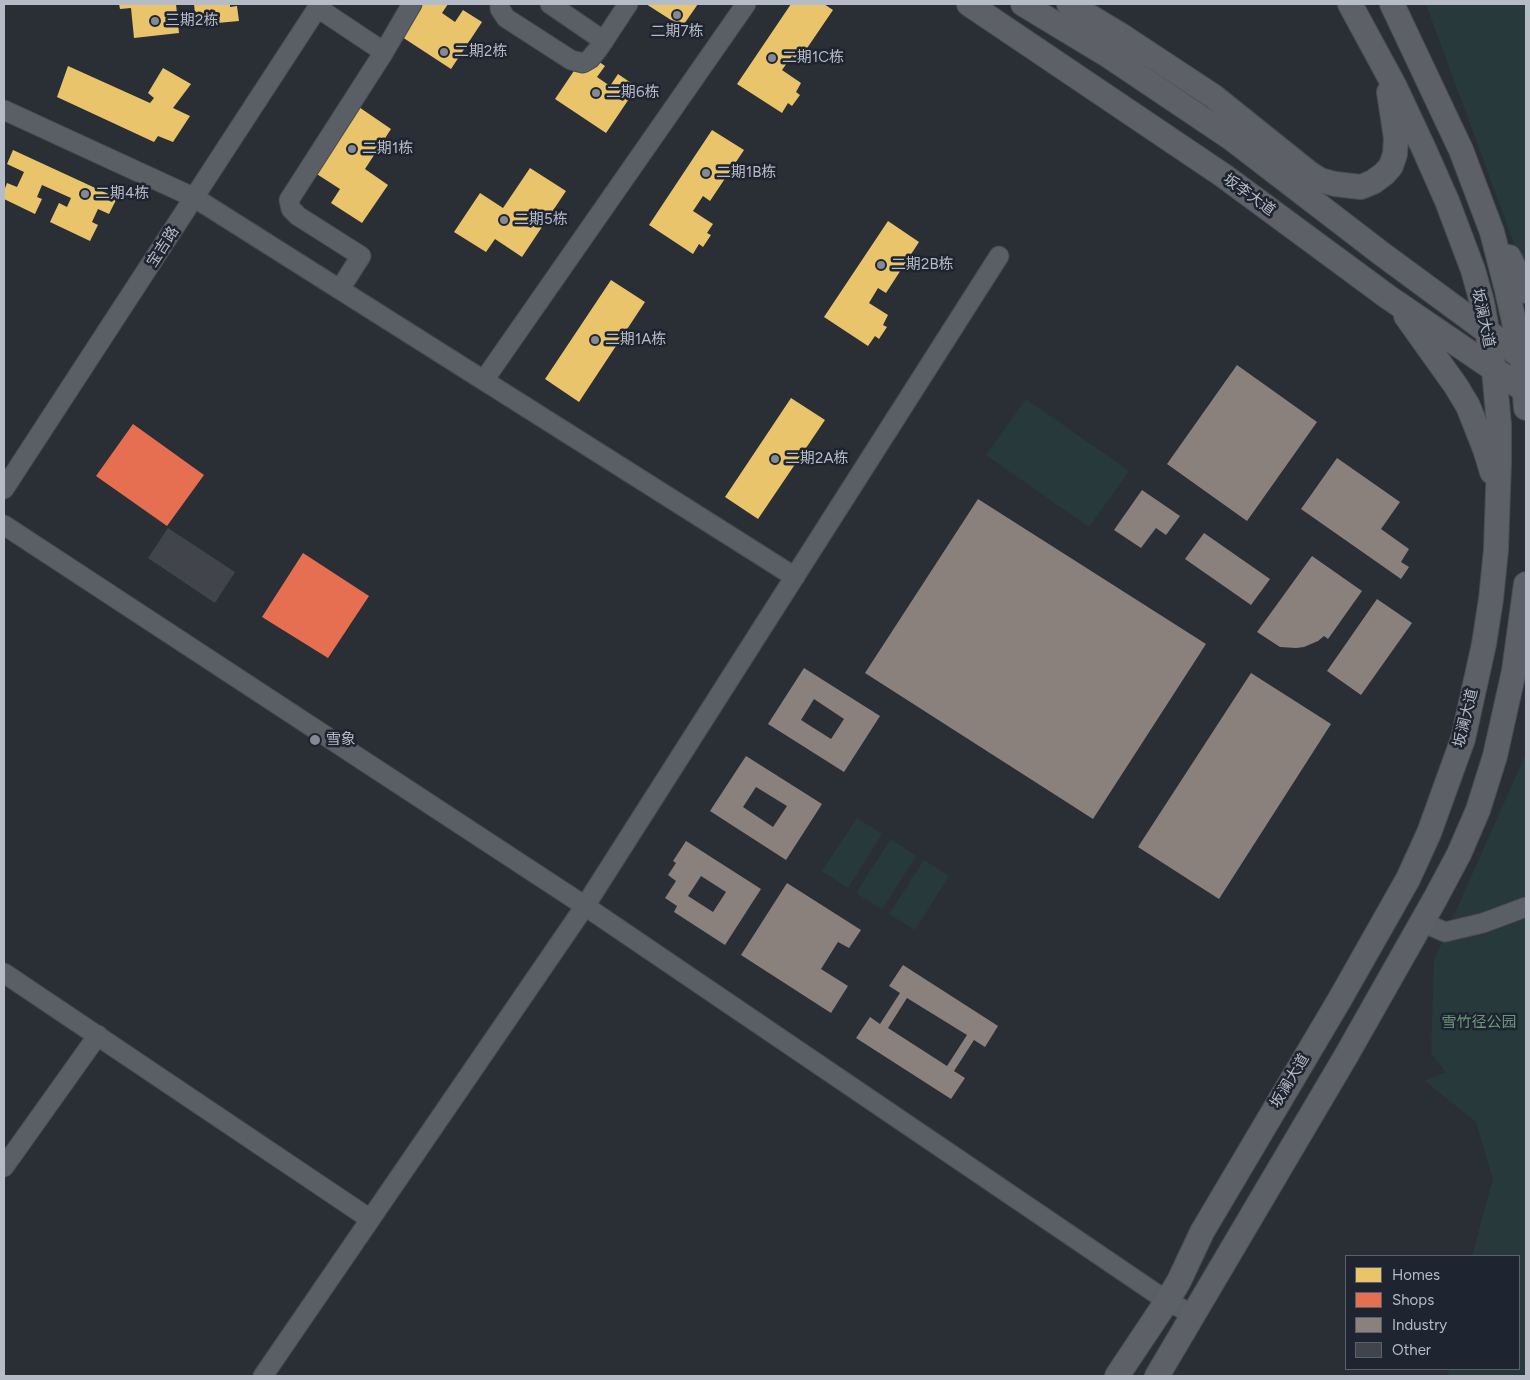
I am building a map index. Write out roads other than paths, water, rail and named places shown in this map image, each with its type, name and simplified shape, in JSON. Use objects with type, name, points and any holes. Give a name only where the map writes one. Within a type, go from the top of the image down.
[{"type":"main road","name":"坂李大道","points":[[969,4],[1224,176],[1388,297],[1494,370],[1526,397]]},
{"type":"main road","points":[[1023,4],[1109,56],[1231,138],[1374,248],[1524,359]]},
{"type":"main road","points":[[1069,4],[1122,36],[1213,96],[1309,173],[1320,180],[1335,184],[1360,187],[1373,182],[1391,166],[1395,154],[1396,138],[1382,63]]},
{"type":"main road","name":"坂澜大道","points":[[1118,1376],[1167,1301],[1202,1232],[1408,879],[1429,833],[1463,739],[1484,644],[1496,550],[1499,425],[1494,370],[1482,302],[1473,270],[1447,201],[1416,131],[1350,4]]},
{"type":"main road","name":"坂澜大道","points":[[1392,4],[1461,150],[1492,232],[1524,359],[1526,397]]},
{"type":"main road","points":[[1479,197],[1526,291]]},
{"type":"main road","points":[[1388,297],[1420,335],[1468,406],[1491,468],[1497,505]]},
{"type":"main road","points":[[1157,1376],[1422,922],[1459,854],[1478,810],[1495,756],[1514,671],[1526,584]]},
{"type":"street","points":[[340,289],[361,256],[298,216],[291,209],[289,200],[384,52],[412,4]]},
{"type":"street","points":[[500,4],[500,9],[506,18],[571,60],[583,63],[590,59],[604,41],[620,7]]},
{"type":"street","points":[[550,4],[604,41]]},
{"type":"street","points":[[484,380],[746,4]]},
{"type":"street","points":[[319,6],[384,52]]},
{"type":"street","name":"宝吉路","points":[[4,489],[319,6]]},
{"type":"street","points":[[4,110],[195,198],[795,577]]},
{"type":"street","points":[[263,1376],[585,906],[999,256]]},
{"type":"street","points":[[4,525],[585,906],[1167,1301],[1194,1315]]},
{"type":"street","points":[[1422,922],[1446,932],[1483,923],[1526,907]]},
{"type":"street","points":[[4,973],[370,1219]]},
{"type":"street","points":[[4,1168],[98,1035]]},
{"type":"place","name":"二期7栋","points":[[677,15]]},
{"type":"place","name":"三期2栋","points":[[155,21]]},
{"type":"place","name":"二期2栋","points":[[444,52]]},
{"type":"place","name":"二期1C栋","points":[[772,58]]},
{"type":"place","name":"二期6栋","points":[[596,93]]},
{"type":"place","name":"二期1栋","points":[[352,149]]},
{"type":"place","name":"二期1B栋","points":[[706,173]]},
{"type":"place","name":"二期4栋","points":[[85,194]]},
{"type":"place","name":"二期5栋","points":[[504,220]]},
{"type":"place","name":"二期2B栋","points":[[881,265]]},
{"type":"place","name":"二期1A栋","points":[[595,340]]},
{"type":"place","name":"二期2A栋","points":[[775,459]]},
{"type":"place","name":"雪象","points":[[315,740]]},
{"type":"park label","name":"雪竹径公园","points":[[1479,1023]]}]
